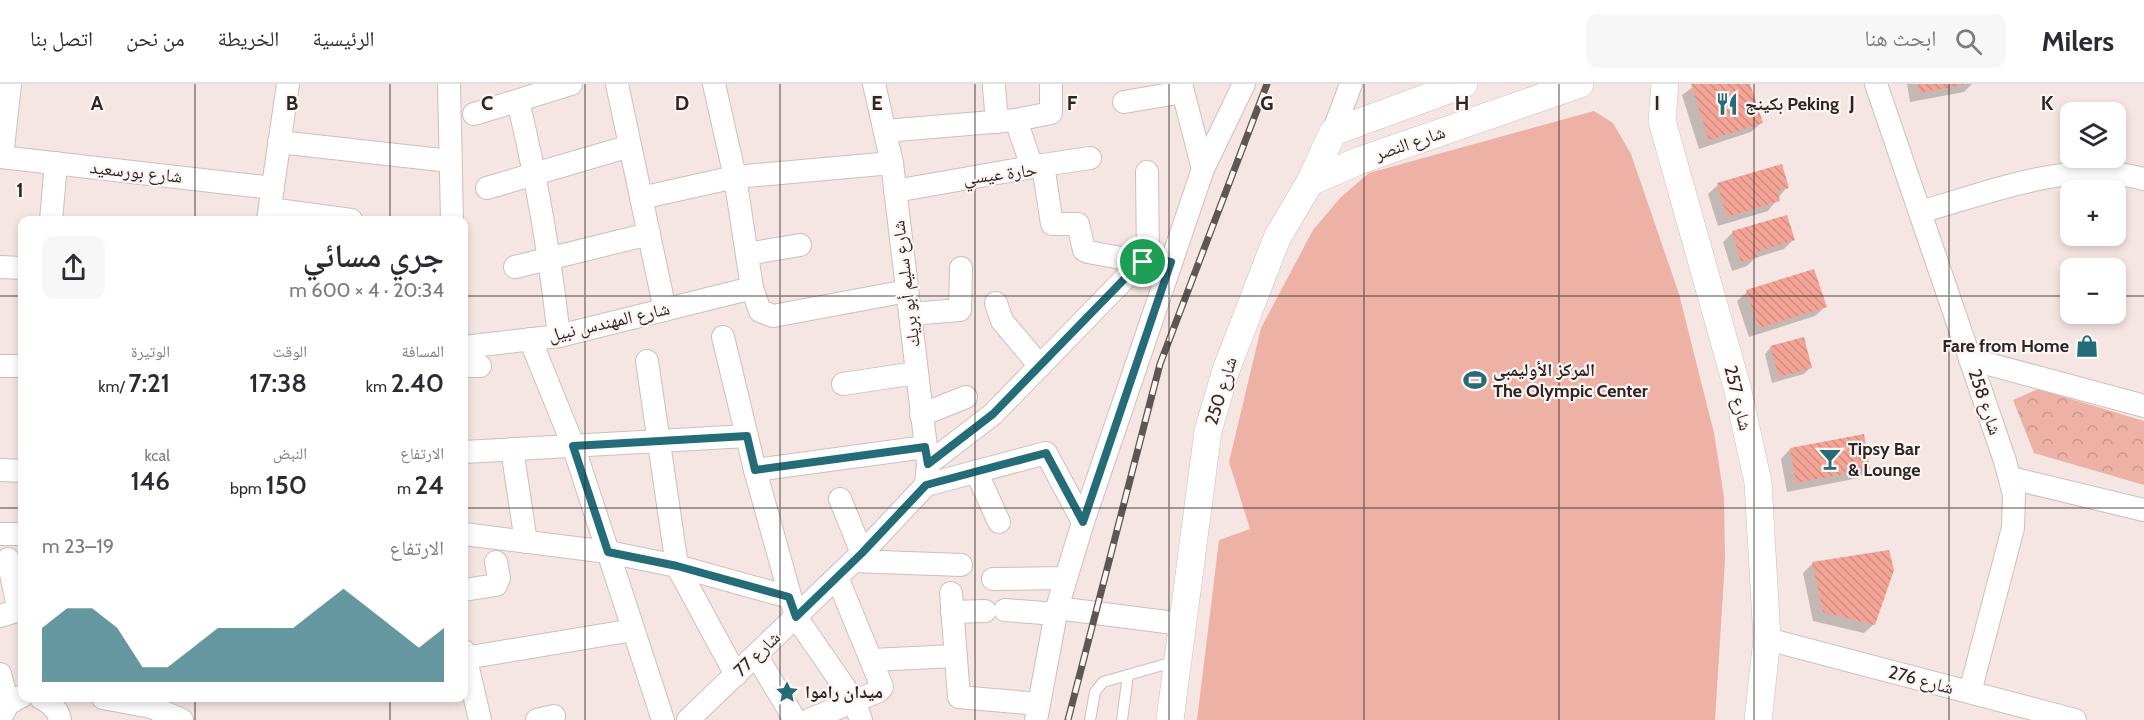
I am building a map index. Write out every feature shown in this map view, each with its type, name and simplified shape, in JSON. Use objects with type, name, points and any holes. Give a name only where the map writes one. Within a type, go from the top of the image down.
[{"type":"street","points":[[1,157],[10,84]]},
{"type":"street","points":[[270,206],[288,84]]},
{"type":"street","points":[[449,84],[452,216]]},
{"type":"street","points":[[474,114],[570,84]]},
{"type":"street","points":[[617,84],[665,310]]},
{"type":"street","points":[[714,84],[735,177],[752,288],[760,311],[773,316],[907,291]]},
{"type":"street","name":"شارع سليم أبو بريك","points":[[874,84],[892,163],[926,466]]},
{"type":"street","points":[[885,131],[1007,121],[1051,113],[1051,84]]},
{"type":"street","points":[[1182,624],[1057,611],[995,610],[951,603],[959,697],[1037,712],[1057,611],[1083,522],[1203,169],[1244,84]]},
{"type":"street","name":"شارع 250","points":[[1170,720],[1208,431],[1226,370],[1277,238],[1310,182],[1333,132],[1351,84]]},
{"type":"street","name":"شارع النصر","points":[[1333,132],[1464,84]]},
{"type":"street","name":"شارع النصر","points":[[1310,182],[1362,160],[1580,84]]},
{"type":"street","name":"شارع 257","points":[[1665,84],[1662,121],[1737,387],[1758,482],[1767,639],[1758,720]]},
{"type":"street","name":"شارع 258","points":[[1876,84],[2011,478],[2014,495],[2013,528],[1970,692]]},
{"type":"street","points":[[994,87],[1007,121],[1038,166],[1090,158]]},
{"type":"street","points":[[1124,102],[1182,88],[1203,169]]},
{"type":"street","points":[[518,101],[536,174],[551,259],[559,336]]},
{"type":"street","points":[[279,142],[450,161]]},
{"type":"street","points":[[487,188],[630,146]]},
{"type":"street","name":"شارع بورسعيد","points":[[1,157],[56,163],[328,216]]},
{"type":"street","points":[[51,216],[56,163]]},
{"type":"street","points":[[641,198],[735,177],[892,163]]},
{"type":"street","name":"حارة عيسي","points":[[895,191],[1038,166],[1052,224],[1078,224],[1084,250],[1088,252],[1146,261]]},
{"type":"street","points":[[1147,172],[1146,261],[1160,259],[1171,262]]},
{"type":"street","points":[[1920,212],[2058,176],[2110,173],[2144,179]]},
{"type":"street","points":[[515,267],[649,234]]},
{"type":"street","points":[[747,254],[800,245]]},
{"type":"street","name":"شارع 77","points":[[688,720],[756,655],[792,607],[837,577],[858,557],[926,466],[993,414],[1146,261]]},
{"type":"street","points":[[0,267],[18,268]]},
{"type":"street","points":[[909,314],[960,310],[962,304],[961,268]]},
{"type":"street","name":"شارع المهندس نبيل","points":[[468,347],[559,336],[752,288]]},
{"type":"street","points":[[996,303],[1002,321],[1040,366]]},
{"type":"street","points":[[723,337],[755,470],[792,607],[858,710]]},
{"type":"street","points":[[530,339],[573,446],[663,720]]},
{"type":"street","points":[[1970,359],[2144,406]]},
{"type":"street","points":[[647,361],[677,566],[736,675]]},
{"type":"street","points":[[0,366],[18,366]]},
{"type":"street","points":[[843,384],[916,373]]},
{"type":"street","points":[[921,415],[966,397]]},
{"type":"street","points":[[468,452],[747,436]]},
{"type":"street","points":[[512,449],[526,542]]},
{"type":"street","points":[[755,470],[926,466],[976,471],[1042,453],[1048,456],[1083,522]]},
{"type":"street","points":[[0,470],[18,471]]},
{"type":"street","points":[[976,471],[999,522]]},
{"type":"street","points":[[2011,478],[2144,510]]},
{"type":"street","points":[[840,499],[858,557],[961,565]]},
{"type":"street","points":[[0,534],[18,534]]},
{"type":"street","points":[[468,535],[608,552],[677,566],[792,607]]},
{"type":"street","points":[[0,616],[16,611],[17,603],[8,559]]},
{"type":"street","points":[[468,589],[496,585],[500,578],[496,562]]},
{"type":"street","points":[[809,720],[858,710],[882,687],[837,577]]},
{"type":"street","points":[[993,579],[1066,578]]},
{"type":"street","points":[[468,654],[633,630]]},
{"type":"street","name":"شارع 276","points":[[1767,639],[2075,720]]},
{"type":"street","points":[[756,655],[795,720]]},
{"type":"street","points":[[872,660],[954,656]]},
{"type":"street","points":[[468,671],[480,720]]},
{"type":"street","points":[[0,674],[7,707]]},
{"type":"street","points":[[122,702],[150,708],[182,720]]},
{"type":"lane","points":[[1090,720],[1098,686],[1109,679],[1177,661]]},
{"type":"lane","points":[[1122,720],[1128,675]]},
{"type":"green space","name":"المركز الأوليمبى The Olympic Center","points":[[1594,111],[1613,123],[1631,154],[1679,294],[1714,433],[1724,497],[1725,560],[1715,720],[1197,720],[1219,540],[1250,529],[1229,462],[1261,328],[1313,230],[1341,197],[1369,173]]},
{"type":"green space","points":[[2038,389],[2144,421],[2144,485],[2034,453],[2013,400]]},
{"type":"building","name":"بكينج Peking","points":[[1691,84],[1750,84],[1763,123],[1709,140]]},
{"type":"building","points":[[1918,84],[1963,84],[1963,85],[1919,93]]},
{"type":"building","points":[[1782,164],[1789,188],[1777,191],[1780,201],[1727,217],[1717,183]]},
{"type":"building","points":[[1787,215],[1795,240],[1757,252],[1758,257],[1741,262],[1732,231]]},
{"type":"building","points":[[1814,269],[1827,307],[1759,328],[1746,290]]},
{"type":"building","points":[[1804,337],[1812,368],[1779,377],[1770,346]]},
{"type":"building","name":"Tipsy Bar & Lounge","points":[[1864,434],[1870,469],[1796,483],[1790,448]]},
{"type":"building","points":[[1889,550],[1894,570],[1875,625],[1823,612],[1812,562]]},
{"type":"railway","points":[[1068,720],[1160,364],[1267,84]]},
{"type":"place","name":"بكينج Peking","points":[[1727,104]]},
{"type":"place","name":"Fare from Home","points":[[2087,346]]},
{"type":"place","name":"المركز الأوليمبى The Olympic Center","points":[[1475,380]]},
{"type":"place","name":"Tipsy Bar & Lounge","points":[[1830,459]]},
{"type":"place","name":"ميدان راموا","points":[[787,692]]},
{"type":"route","points":[[1160,259],[1171,262],[1083,522],[1046,453],[926,485],[862,553],[796,617],[789,597],[677,566],[608,552],[573,446],[747,436],[755,470],[925,447],[928,464],[993,414],[1143,262],[1160,259]]}]
